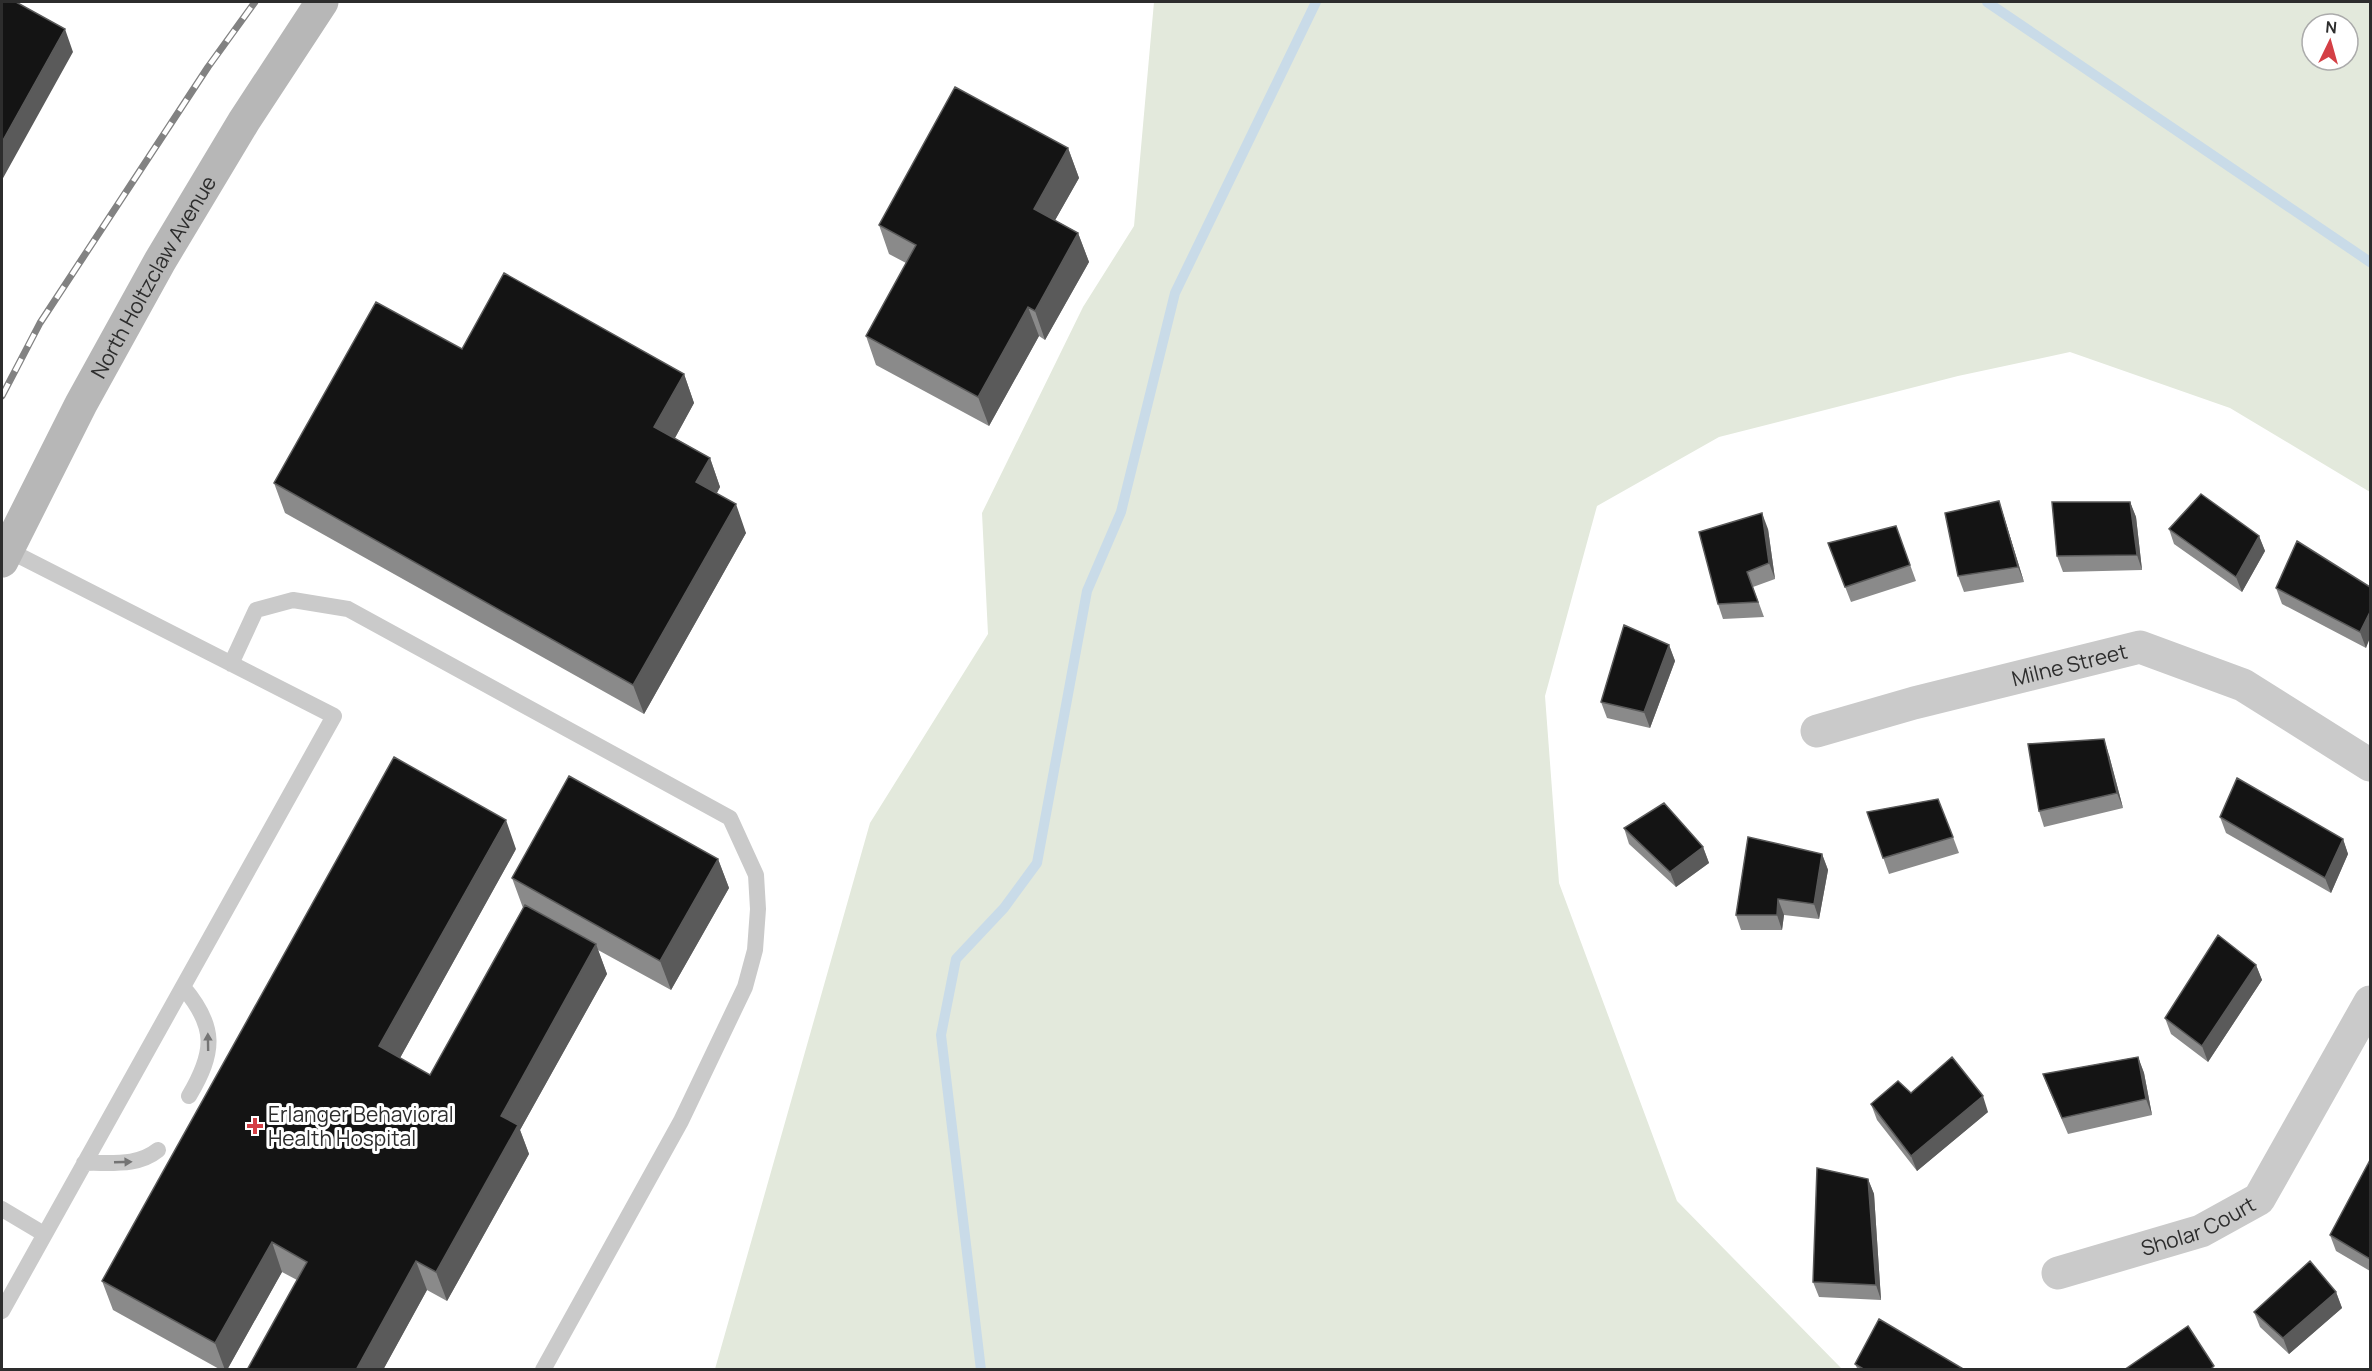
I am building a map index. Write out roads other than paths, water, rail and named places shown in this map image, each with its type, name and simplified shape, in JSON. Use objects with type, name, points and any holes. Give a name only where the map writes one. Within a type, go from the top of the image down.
[{"type":"main road","name":"North Holtzclaw Avenue","points":[[5,555],[81,404],[160,261],[244,121],[322,2]]},
{"type":"street","name":"Milne Street","points":[[1817,731],[1914,703],[2140,647],[2243,685],[2370,765]]},
{"type":"street","name":"Sholar Court","points":[[2058,1274],[2201,1231],[2259,1199],[2370,1002]]},
{"type":"lane","points":[[2,1311],[334,716],[231,663],[5,555]]},
{"type":"lane","points":[[231,663],[256,609],[293,600],[348,609],[730,818],[756,875],[758,909],[755,950],[745,987],[681,1121],[543,1370]]},
{"type":"lane","points":[[183,987],[207,1024],[210,1046],[202,1074],[189,1096]]},
{"type":"lane","points":[[84,1162],[133,1162],[146,1159],[158,1150]]},
{"type":"lane","points":[[2,1209],[44,1234]]},
{"type":"waterway","points":[[981,1370],[941,1035],[956,959],[1004,908],[1037,863],[1087,591],[1121,512],[1175,293],[1316,2]]},
{"type":"waterway","points":[[1987,2],[2370,262]]},
{"type":"railway","points":[[2,396],[40,323],[208,67],[255,2]]},
{"type":"place","name":"Erlanger Behavioral Health Hospital","points":[[255,1126]]}]
